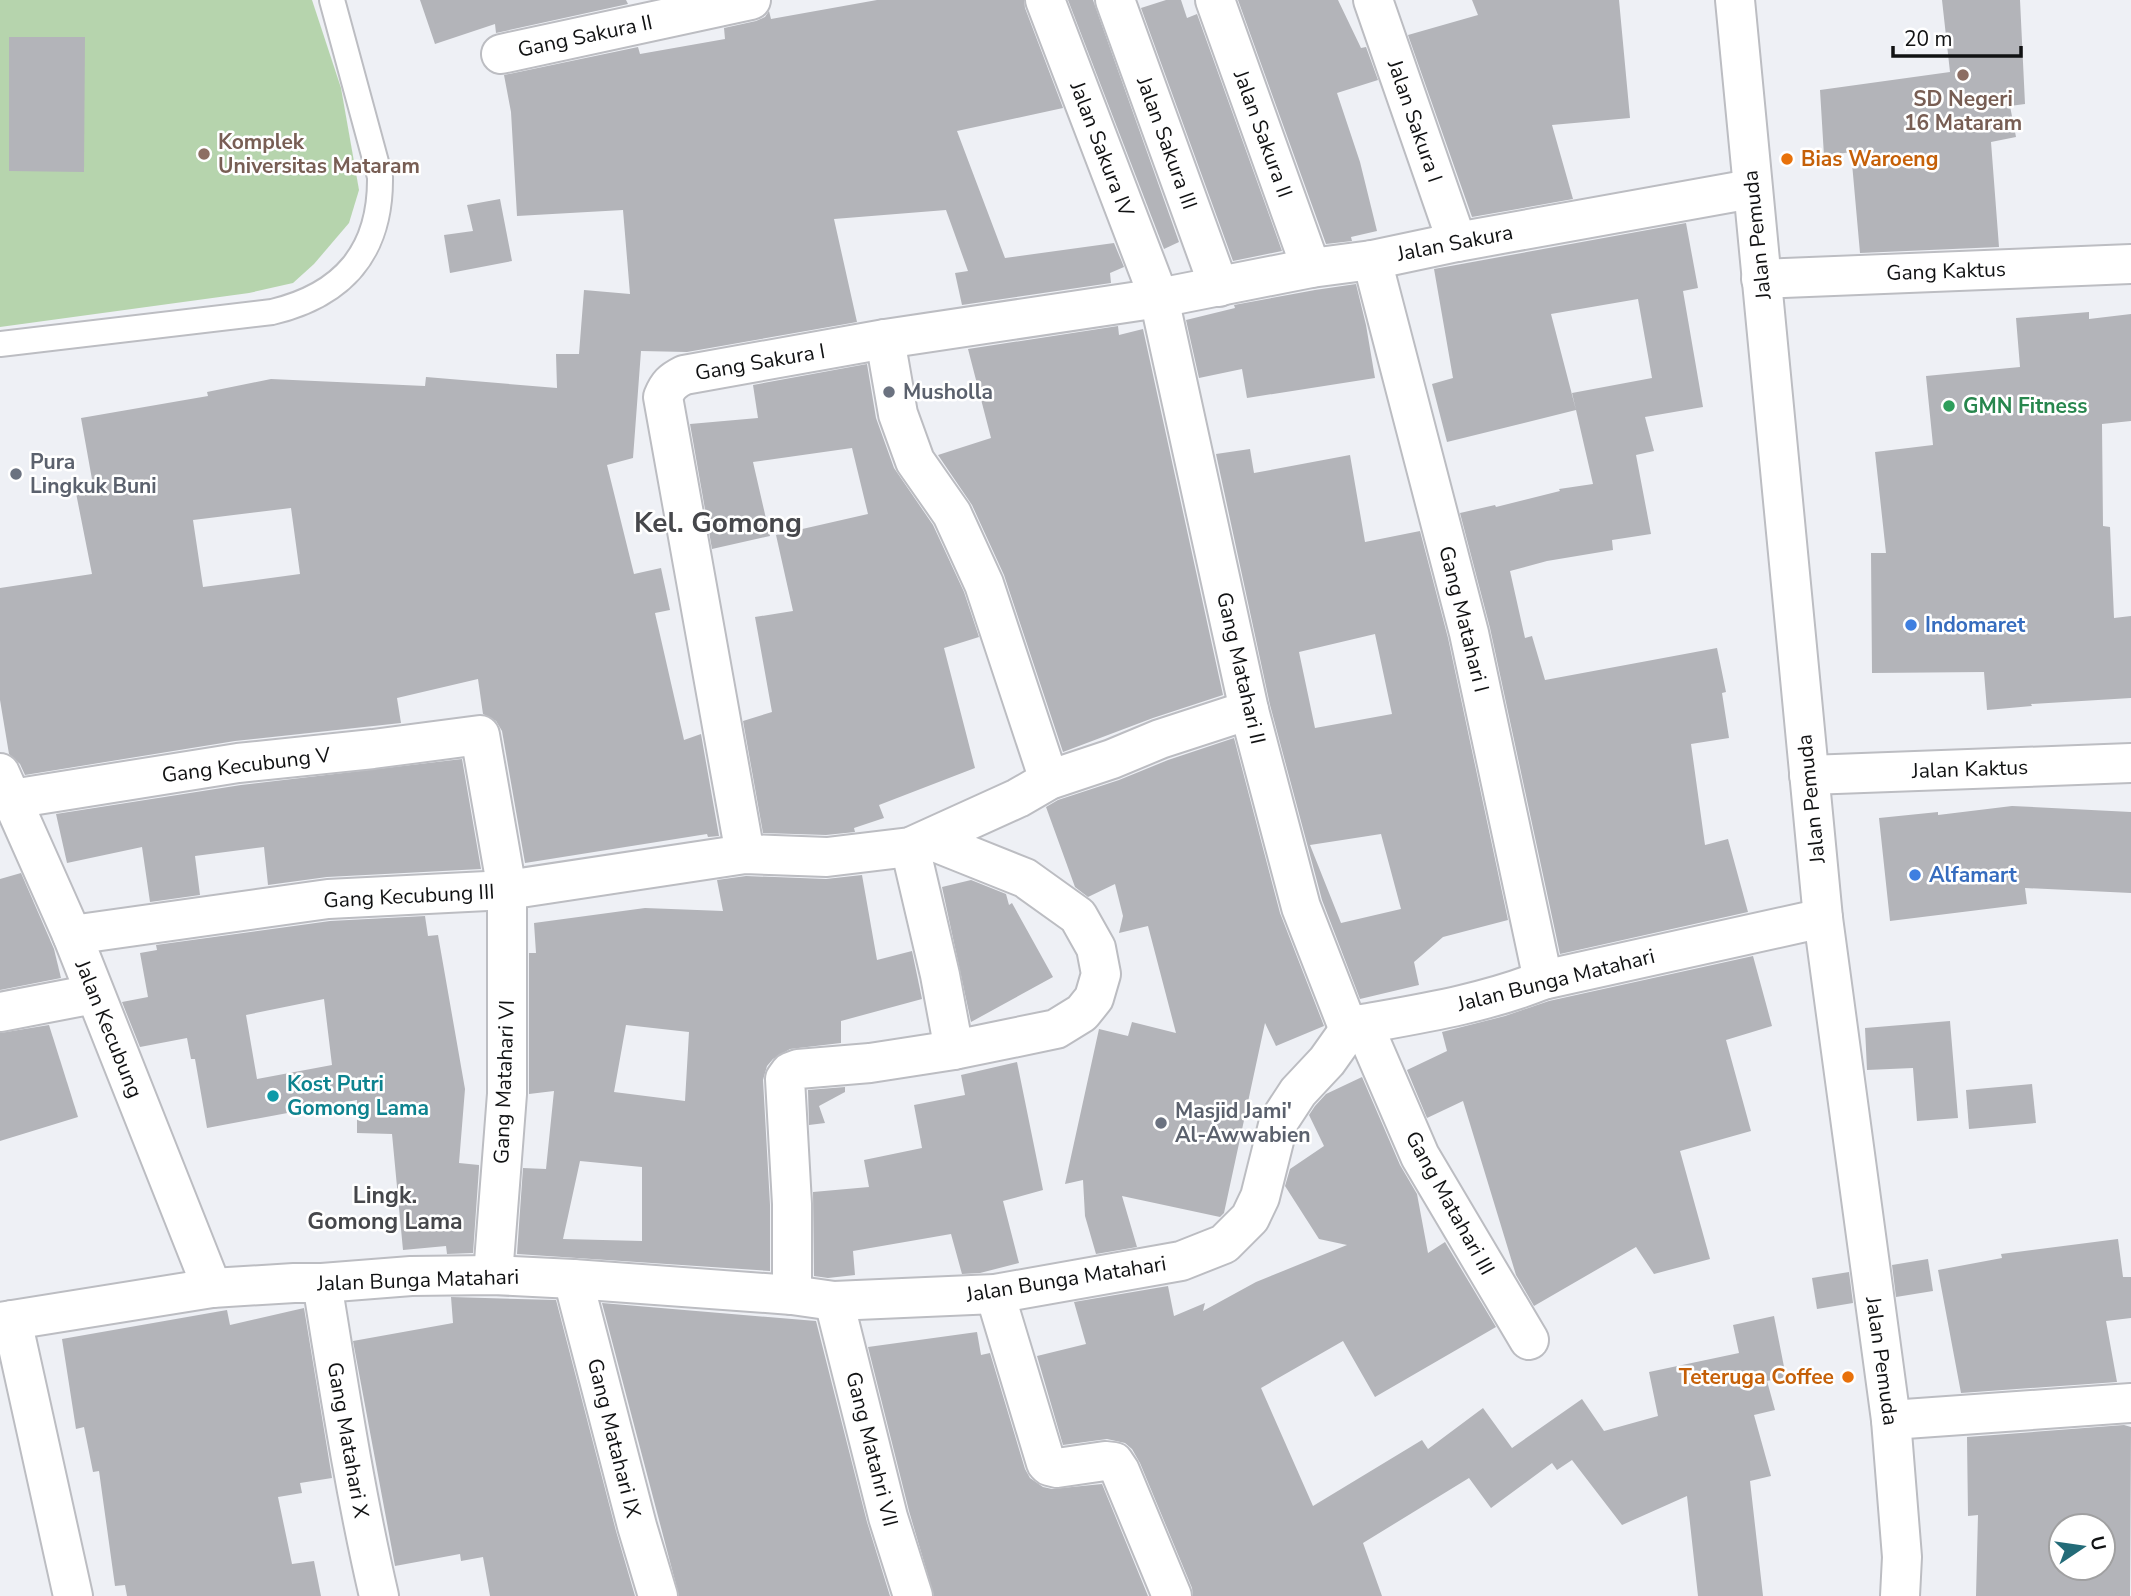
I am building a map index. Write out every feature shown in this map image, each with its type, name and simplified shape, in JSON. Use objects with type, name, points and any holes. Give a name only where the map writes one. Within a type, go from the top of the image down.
[{"type":"street","name":"Gang Sakura II","points":[[501,54],[751,0]]},
{"type":"street","name":"Jalan Sakura IV","points":[[1045,0],[1159,298]]},
{"type":"street","name":"Jalan Sakura III","points":[[1115,0],[1219,287]]},
{"type":"street","name":"Jalan Sakura II","points":[[1215,0],[1311,268]]},
{"type":"street","name":"Jalan Sakura I","points":[[1373,0],[1458,242]]},
{"type":"street","name":"Jalan Pemuda","points":[[1735,0],[1751,189],[1823,918],[1891,1420],[1902,1558],[1900,1596]]},
{"type":"street","name":"Jalan Sakura","points":[[1159,298],[1751,189]]},
{"type":"street","name":"Gang Matahari I","points":[[1372,260],[1469,633],[1543,980]]},
{"type":"street","name":"Gang Kaktus","points":[[1761,279],[2131,264]]},
{"type":"street","name":"Gang Sakura I","points":[[745,854],[663,397],[668,385],[684,375],[885,339],[1159,298]]},
{"type":"street","name":"Gang Matahari II","points":[[1159,298],[1249,710],[1301,907],[1356,1027]]},
{"type":"street","points":[[885,339],[898,414],[915,461],[952,514],[984,584],[1049,780]]},
{"type":"street","points":[[920,844],[1018,798],[1049,780],[1249,710]]},
{"type":"street","name":"Gang Kecubung V","points":[[6,786],[373,749],[480,735]]},
{"type":"street","name":"Gang Matahari VI","points":[[480,735],[507,890],[507,1094],[493,1275]]},
{"type":"street","name":"Jalan Kaktus","points":[[1809,775],[2131,763]]},
{"type":"street","name":"Jalan Kecubung","points":[[6,786],[72,935],[212,1288]]},
{"type":"street","points":[[792,1295],[792,1204],[785,1079],[790,1072],[954,1050],[1056,1029],[1082,1013],[1094,998],[1101,974],[1096,948],[1078,916],[1025,878],[920,844]]},
{"type":"street","points":[[920,844],[954,1050]]},
{"type":"street","name":"Gang Kecubung III","points":[[72,935],[328,899],[507,890],[745,854],[827,857],[920,844]]},
{"type":"street","name":"Jalan Bunga Matahari","points":[[6,1321],[212,1288],[411,1276],[493,1275],[573,1279],[792,1295],[834,1301],[995,1294],[1181,1261],[1224,1244],[1242,1228],[1256,1207],[1279,1121],[1298,1092],[1356,1027],[1486,999],[1543,980],[1823,918]]},
{"type":"street","points":[[0,1012],[94,995]]},
{"type":"street","name":"Gang Matahari III","points":[[1356,1027],[1420,1156],[1529,1340]]},
{"type":"street","name":"Gang Matahari IX","points":[[573,1279],[637,1526],[658,1596]]},
{"type":"street","name":"Gang Matahari X","points":[[322,1283],[339,1398],[379,1596]]},
{"type":"street","points":[[995,1294],[1046,1463],[1057,1468],[1114,1462],[1121,1471],[1172,1596]]},
{"type":"street","name":"Gang Matahri VII","points":[[834,1301],[888,1517],[913,1596]]},
{"type":"street","points":[[6,1321],[73,1596]]},
{"type":"street","points":[[1891,1420],[2131,1403]]},
{"type":"lane","points":[[0,344],[272,312],[313,299],[347,274],[360,258],[377,219],[380,177],[332,3]]},
{"type":"green space","name":"Komplek Universitas Mataram","points":[[0,0],[312,0],[341,88],[359,190],[349,223],[314,264],[293,283],[249,293],[0,327]]},
{"type":"building","points":[[420,0],[626,0],[628,4],[496,33],[495,24],[435,44]]},
{"type":"building","points":[[877,0],[1024,0],[1063,108],[957,131],[1005,258],[1114,243],[1124,267],[1110,273],[1111,283],[962,305],[955,273],[968,271],[946,210],[834,219],[857,322],[687,352],[641,351],[633,458],[607,465],[634,574],[661,568],[670,610],[655,613],[684,740],[701,734],[719,836],[708,837],[707,834],[525,863],[502,731],[496,721],[483,714],[478,679],[397,698],[401,723],[235,741],[25,775],[20,764],[9,754],[0,700],[0,588],[92,574],[75,488],[93,485],[81,418],[208,396],[207,392],[271,379],[425,386],[426,377],[557,388],[556,354],[579,354],[584,290],[630,294],[623,210],[517,216],[511,112],[504,75],[638,47],[640,54],[725,39],[724,28],[756,21],[765,17],[769,11],[771,19]],"holes":[[[291,508],[300,574],[203,587],[193,520]]]},
{"type":"building","points":[[1068,0],[1093,0],[1179,242],[1164,249]]},
{"type":"building","points":[[1166,0],[1181,0],[1187,18],[1197,14],[1282,251],[1233,261],[1141,8]]},
{"type":"building","points":[[1238,0],[1338,0],[1361,48],[1366,47],[1378,80],[1337,93],[1360,162],[1377,231],[1351,237],[1352,241],[1326,244]]},
{"type":"building","points":[[1472,0],[1619,0],[1630,118],[1552,125],[1573,199],[1472,217],[1408,35],[1478,15]]},
{"type":"building","points":[[1942,0],[2020,0],[2025,104],[2010,106],[2016,137],[1991,142],[1999,247],[1860,253],[1851,152],[1824,156],[1820,90],[1950,72]]},
{"type":"building","points":[[9,37],[85,37],[84,172],[9,171]]},
{"type":"building","points":[[500,199],[512,261],[450,273],[444,235],[473,231],[467,205]]},
{"type":"building","points":[[1686,223],[1698,288],[1683,291],[1703,407],[1645,417],[1654,451],[1636,455],[1651,534],[1612,540],[1613,550],[1547,561],[1510,571],[1525,638],[1532,636],[1545,680],[1717,648],[1726,692],[1722,693],[1729,738],[1691,744],[1705,845],[1728,839],[1748,912],[1560,954],[1490,628],[1460,513],[1495,505],[1496,507],[1560,491],[1559,489],[1593,484],[1576,410],[1447,442],[1432,384],[1453,378],[1434,269]],"holes":[[[1638,299],[1652,378],[1572,393],[1576,410],[1551,314]]]},
{"type":"building","points":[[1356,284],[1375,378],[1247,398],[1242,369],[1199,378],[1186,320],[1235,308],[1234,305]]},
{"type":"building","points":[[2089,312],[2089,319],[2131,314],[2131,421],[2102,424],[2103,526],[2110,527],[2114,618],[2131,616],[2131,698],[2031,704],[2032,706],[1987,710],[1984,672],[1872,673],[1871,553],[1886,553],[1875,452],[1933,445],[1926,376],[2020,367],[2016,318]]},
{"type":"building","points":[[1118,326],[1119,335],[1143,329],[1223,695],[1063,752],[1004,575],[972,505],[938,455],[991,438],[968,349]]},
{"type":"building","points":[[867,364],[876,418],[894,468],[933,525],[964,592],[979,637],[944,648],[975,768],[879,805],[884,818],[854,828],[855,832],[826,835],[763,833],[743,721],[772,712],[755,617],[793,611],[776,535],[868,514],[852,448],[753,462],[770,536],[712,549],[690,424],[758,418],[753,385]]},
{"type":"building","points":[[1250,449],[1254,473],[1350,455],[1365,542],[1420,531],[1448,638],[1508,920],[1443,937],[1414,962],[1419,985],[1360,999],[1322,900],[1270,705],[1216,454]],"holes":[[[1375,634],[1392,714],[1315,728],[1299,652]],[[1381,834],[1401,909],[1341,923],[1310,845]]]},
{"type":"building","points":[[1234,738],[1280,913],[1324,1026],[1276,1046],[1265,1023],[1224,1213],[1220,1217],[1122,1196],[1137,1247],[1096,1254],[1085,1216],[1083,1180],[1065,1184],[1099,1029],[1128,1036],[1132,1022],[1176,1033],[1148,926],[1119,933],[1123,916],[1115,884],[1088,897],[1075,887],[1046,807],[1058,800]]},
{"type":"building","points":[[462,759],[481,869],[327,877],[268,885],[264,847],[195,856],[200,895],[150,902],[142,847],[67,863],[56,814],[241,785]]},
{"type":"building","points":[[2012,806],[2131,812],[2131,893],[2025,888],[2027,904],[1890,921],[1879,818],[1938,812],[1938,815]]},
{"type":"building","points":[[21,873],[54,949],[61,978],[0,990],[0,879]]},
{"type":"building","points":[[862,875],[877,960],[912,951],[922,999],[841,1021],[841,1043],[790,1049],[767,1066],[763,1080],[770,1205],[770,1271],[517,1254],[523,1168],[546,1169],[554,1091],[529,1094],[529,953],[536,953],[534,923],[645,908],[723,911],[717,880],[746,876],[826,879]],"holes":[[[626,1025],[689,1032],[685,1101],[614,1092]],[[580,1161],[642,1167],[642,1241],[563,1239]]]},
{"type":"building","points":[[971,880],[1006,894],[1009,905],[1012,903],[1053,977],[971,1022],[942,887]]},
{"type":"building","points":[[425,916],[428,936],[438,935],[465,1089],[459,1163],[479,1165],[473,1253],[447,1254],[446,1246],[403,1250],[392,1134],[357,1133],[357,1100],[207,1128],[195,1059],[191,1059],[187,1038],[140,1047],[122,1002],[148,997],[140,953],[157,950],[156,945],[330,921]],"holes":[[[324,999],[332,1065],[257,1079],[246,1015]]]},
{"type":"building","points":[[1753,956],[1772,1026],[1726,1040],[1751,1131],[1680,1151],[1710,1259],[1654,1274],[1636,1247],[1534,1306],[1516,1275],[1463,1101],[1427,1118],[1407,1070],[1447,1051],[1442,1032],[1505,1016],[1549,1001]]},
{"type":"building","points":[[1950,1021],[1958,1118],[1917,1121],[1913,1068],[1867,1070],[1865,1028]]},
{"type":"building","points":[[49,1025],[78,1117],[0,1141],[0,1033]]},
{"type":"building","points":[[1017,1062],[1043,1190],[1003,1201],[1019,1263],[980,1273],[962,1274],[951,1234],[853,1251],[855,1275],[828,1278],[814,1276],[813,1192],[869,1187],[864,1160],[922,1148],[914,1105],[965,1095],[961,1075]]},
{"type":"building","points":[[1362,1077],[1400,1165],[1417,1194],[1428,1253],[1445,1242],[1496,1327],[1375,1397],[1343,1341],[1261,1388],[1313,1506],[1422,1440],[1428,1449],[1483,1408],[1512,1448],[1582,1399],[1604,1431],[1658,1416],[1649,1372],[1739,1353],[1733,1325],[1774,1316],[1786,1377],[1767,1381],[1775,1410],[1754,1415],[1771,1476],[1750,1481],[1763,1596],[1698,1596],[1687,1496],[1622,1525],[1572,1460],[1557,1470],[1552,1463],[1491,1508],[1469,1478],[1363,1543],[1382,1596],[1193,1596],[1192,1588],[1132,1449],[1125,1443],[1107,1439],[1063,1445],[1037,1356],[1086,1344],[1074,1302],[1168,1286],[1174,1316],[1205,1303],[1203,1311],[1256,1282],[1347,1245],[1319,1239],[1285,1186],[1290,1169],[1324,1146],[1309,1115],[1315,1106],[1326,1094]]},
{"type":"building","points":[[2032,1084],[2036,1123],[1969,1129],[1966,1090]]},
{"type":"building","points":[[845,1087],[845,1092],[819,1106],[825,1123],[809,1125],[808,1090]]},
{"type":"building","points":[[2118,1239],[2123,1277],[2131,1277],[2131,1318],[2106,1321],[2117,1382],[1961,1393],[1938,1270],[2002,1258],[2001,1254]]},
{"type":"building","points":[[1928,1259],[1933,1291],[1896,1297],[1892,1265]]},
{"type":"building","points":[[1849,1272],[1853,1303],[1817,1309],[1812,1278]]},
{"type":"building","points":[[451,1297],[556,1300],[635,1596],[490,1596],[483,1557],[461,1561],[460,1554],[395,1566],[353,1341],[453,1323]]},
{"type":"building","points":[[602,1303],[816,1321],[867,1522],[890,1596],[679,1596]]},
{"type":"building","points":[[304,1308],[332,1478],[300,1483],[302,1493],[278,1497],[292,1564],[314,1561],[321,1596],[127,1596],[125,1585],[115,1586],[99,1471],[93,1472],[84,1427],[76,1429],[62,1339],[227,1310],[230,1325]]},
{"type":"building","points":[[977,1332],[981,1355],[990,1353],[1030,1478],[1043,1487],[1052,1489],[1102,1484],[1148,1596],[934,1596],[909,1511],[868,1347]]},
{"type":"building","points":[[2124,1425],[2131,1427],[2130,1596],[1976,1596],[1978,1515],[1968,1516],[1967,1437]]},
{"type":"place","name":"SD Negeri 16 Mataram","points":[[1963,75]]},
{"type":"place","name":"Komplek Universitas Mataram","points":[[204,154]]},
{"type":"place","name":"Bias Waroeng","points":[[1787,159]]},
{"type":"place","name":"Musholla","points":[[889,392]]},
{"type":"place","name":"GMN Fitness","points":[[1949,406]]},
{"type":"place","name":"Pura Lingkuk Buni","points":[[16,474]]},
{"type":"place","name":"Indomaret","points":[[1911,625]]},
{"type":"place","name":"Alfamart","points":[[1915,875]]},
{"type":"place","name":"Kost Putri Gomong Lama","points":[[273,1096]]},
{"type":"place","name":"Masjid Jami' Al-Awwabien","points":[[1161,1123]]},
{"type":"place","name":"Teteruga Coffee","points":[[1848,1377]]},
{"type":"district","name":"Kel. Gomong","points":[[718,522]]},
{"type":"district","name":"Lingk. Gomong Lama","points":[[385,1208]]}]
